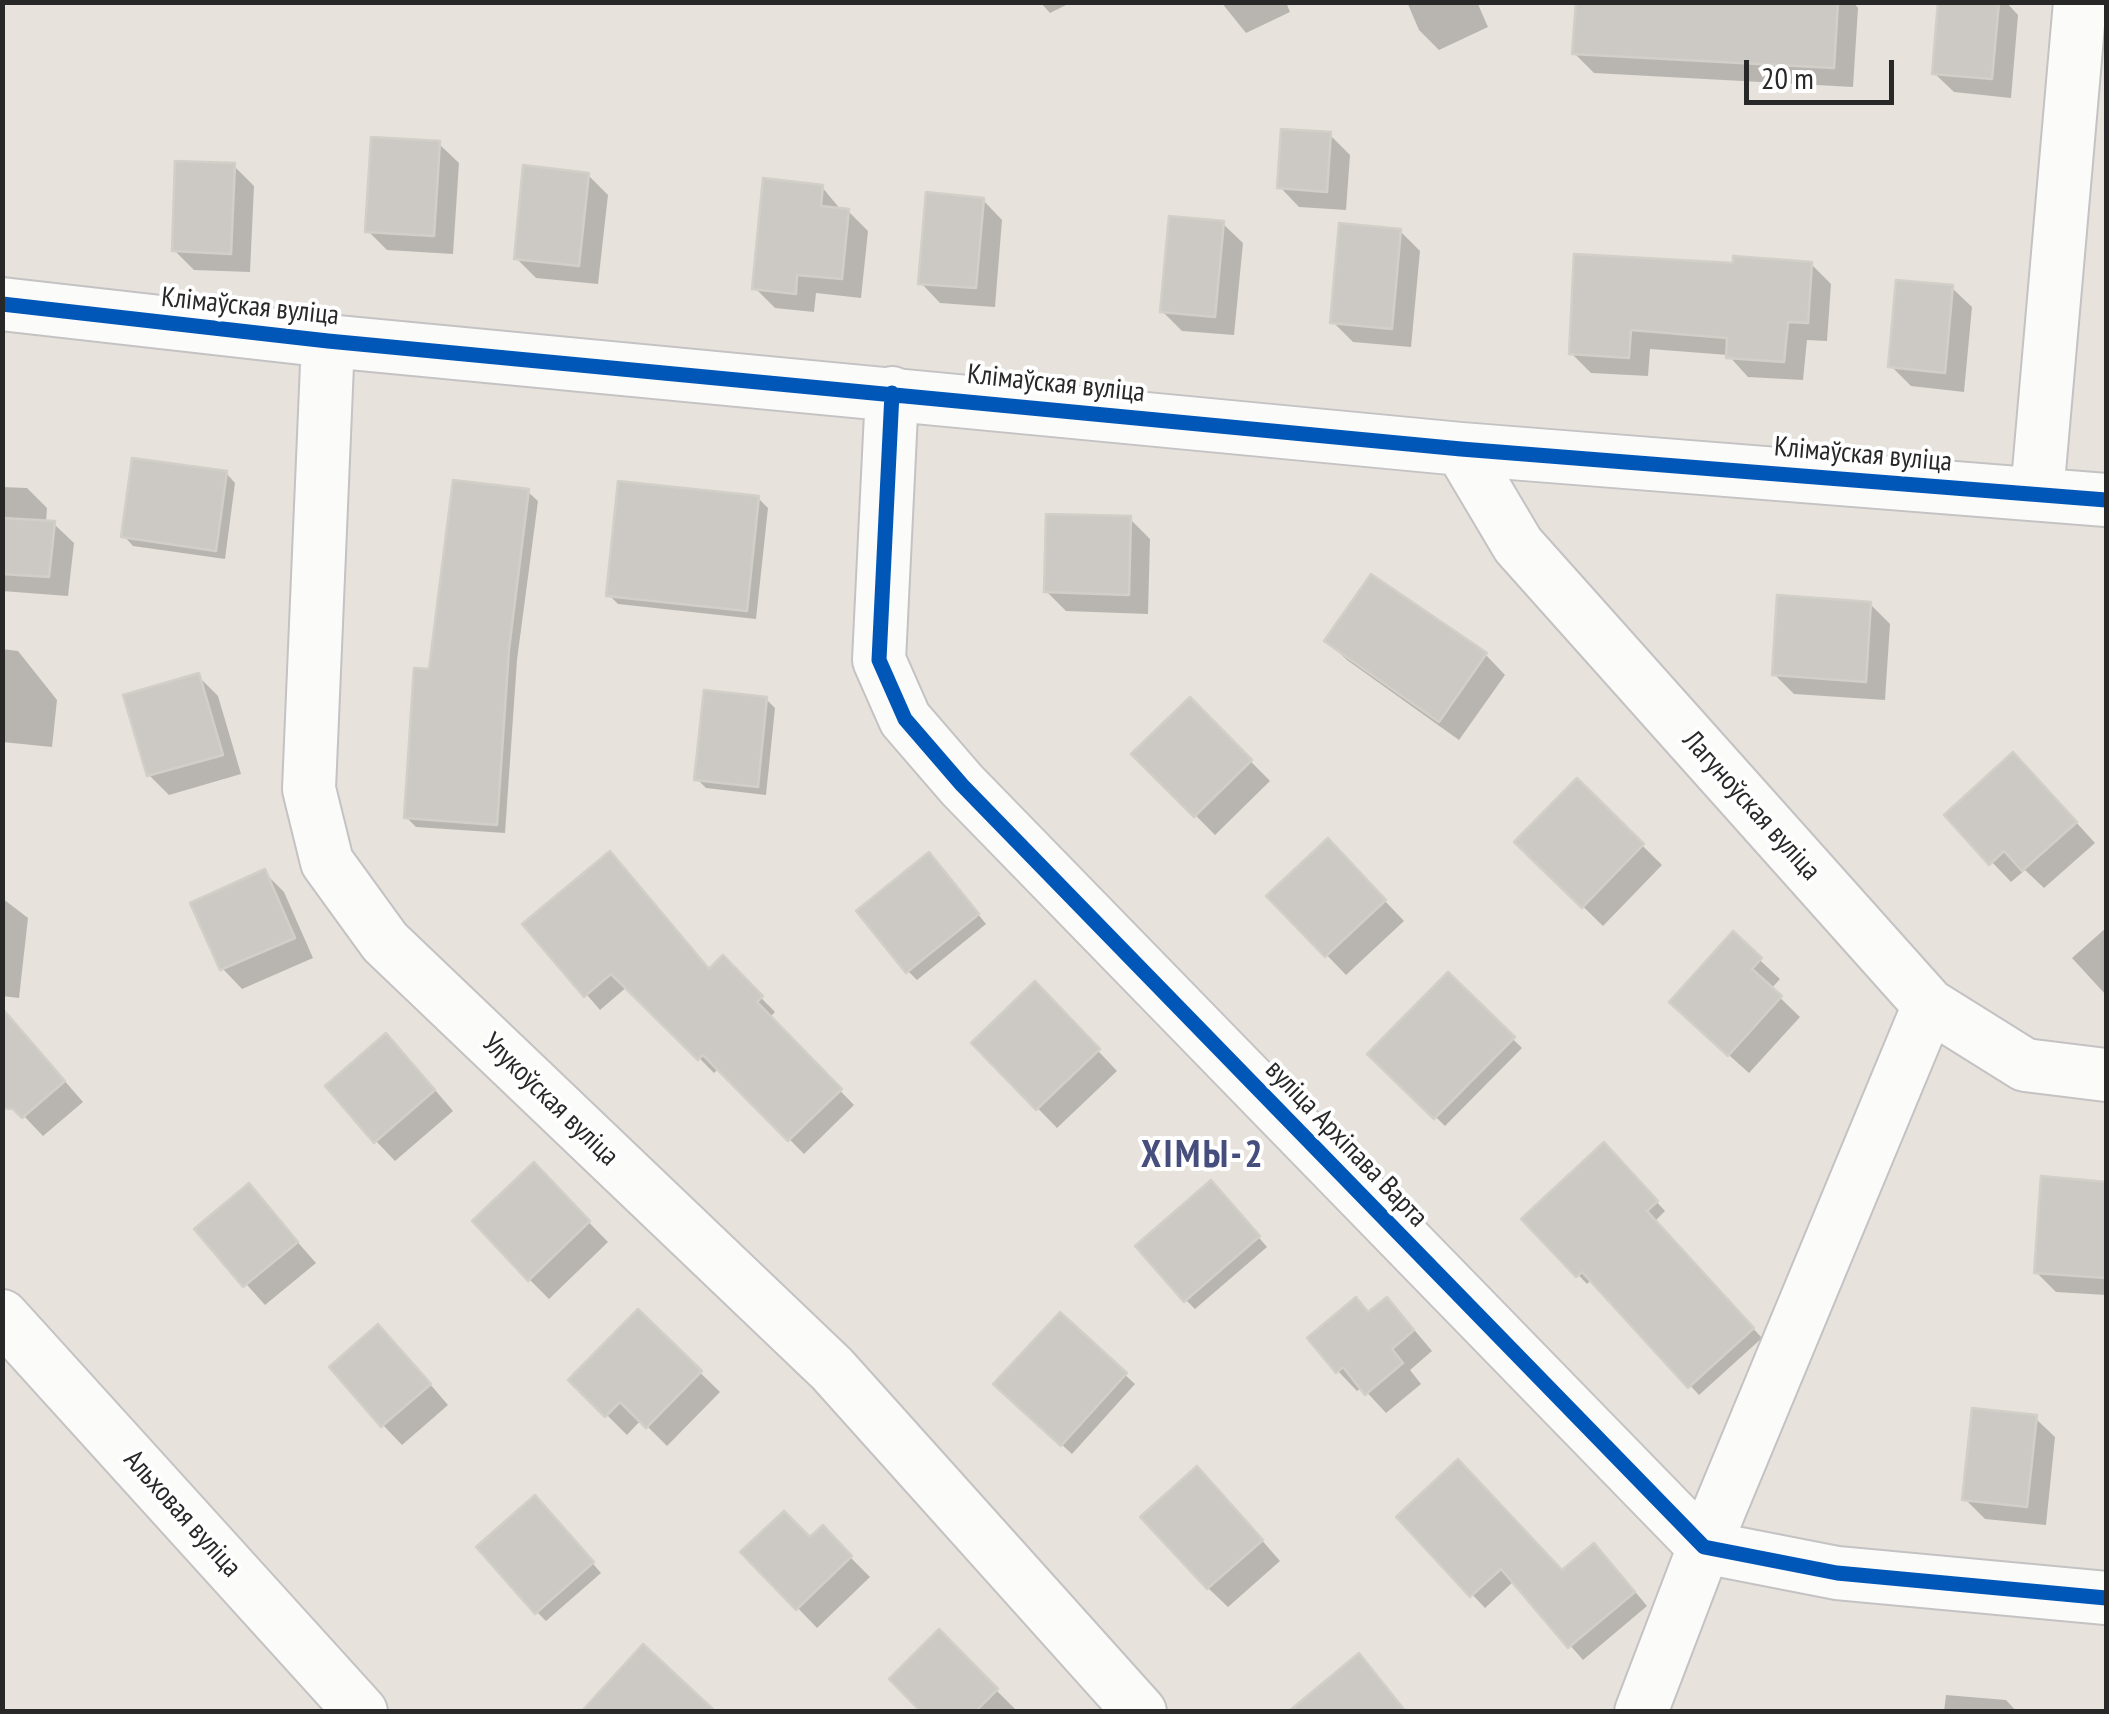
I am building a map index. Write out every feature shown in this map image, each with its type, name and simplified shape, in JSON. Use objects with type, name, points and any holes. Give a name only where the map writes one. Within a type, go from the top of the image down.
[{"type":"street","points":[[2037,494],[2080,2]]},
{"type":"street","name":"Клімаўская вуліца","points":[[2,304],[328,341],[1461,448],[2106,500]]},
{"type":"street","name":"Улукоўская вуліца","points":[[328,341],[308,789],[327,862],[385,942],[832,1369],[1140,1712]]},
{"type":"street","name":"вуліца Архіпава Варта","points":[[892,393],[878,660],[905,719],[962,785],[1704,1546]]},
{"type":"street","name":"Лагуноўская вуліца","points":[[1461,448],[1518,545],[1929,1006],[2024,1065],[2106,1075]]},
{"type":"street","points":[[1641,1712],[1704,1546],[1929,1006]]},
{"type":"street","name":"Альховая вуліца","points":[[2,1316],[360,1712]]},
{"type":"street","points":[[1704,1546],[1837,1573],[2106,1598]]},
{"type":"building","points":[[1576,2],[1838,2],[1834,68],[1572,54]]},
{"type":"building","points":[[1938,2],[1999,2],[1992,79],[1932,74]]},
{"type":"building","points":[[1281,129],[1331,132],[1327,192],[1277,188]]},
{"type":"building","points":[[371,137],[440,141],[434,236],[365,232]]},
{"type":"building","points":[[175,161],[235,163],[231,254],[172,251]]},
{"type":"building","points":[[523,165],[589,173],[579,266],[514,259]]},
{"type":"building","points":[[763,178],[823,185],[821,206],[849,209],[842,279],[797,275],[796,294],[752,289]]},
{"type":"building","points":[[926,192],[984,198],[976,288],[918,284]]},
{"type":"building","points":[[1169,216],[1224,221],[1215,317],[1160,312]]},
{"type":"building","points":[[1339,223],[1401,229],[1392,329],[1330,323]]},
{"type":"building","points":[[1574,254],[1733,263],[1733,256],[1812,262],[1808,323],[1788,322],[1784,362],[1726,358],[1727,338],[1631,330],[1629,358],[1569,354]]},
{"type":"building","points":[[1896,280],[1953,285],[1945,373],[1888,367]]},
{"type":"building","points":[[132,458],[227,471],[216,551],[121,537]]},
{"type":"building","points":[[453,480],[529,489],[509,649],[497,825],[404,818],[414,668],[429,669]]},
{"type":"building","points":[[618,481],[759,496],[747,611],[606,596]]},
{"type":"building","points":[[1046,514],[1131,516],[1129,595],[1044,592]]},
{"type":"building","points":[[2,518],[55,521],[49,577],[2,574]]},
{"type":"building","points":[[1371,574],[1487,653],[1439,722],[1324,641]]},
{"type":"building","points":[[1777,595],[1871,602],[1866,682],[1772,675]]},
{"type":"building","points":[[199,673],[223,755],[147,776],[123,695]]},
{"type":"building","points":[[704,690],[767,697],[758,787],[694,780]]},
{"type":"building","points":[[1190,697],[1252,760],[1194,817],[1131,754]]},
{"type":"building","points":[[2013,752],[2077,822],[2022,871],[2004,851],[1989,865],[1944,815]]},
{"type":"building","points":[[1577,778],[1644,844],[1582,908],[1514,842]]},
{"type":"building","points":[[1328,838],[1386,900],[1325,957],[1266,896]]},
{"type":"building","points":[[610,851],[709,969],[723,955],[763,996],[757,1002],[842,1089],[788,1141],[703,1055],[698,1060],[611,974],[584,997],[522,924]]},
{"type":"building","points":[[929,852],[979,914],[906,973],[856,911]]},
{"type":"building","points":[[265,869],[295,938],[220,970],[190,903]]},
{"type":"building","points":[[1733,931],[1762,958],[1752,969],[1782,996],[1728,1056],[1669,1002]]},
{"type":"building","points":[[1448,972],[1515,1037],[1434,1119],[1367,1054]]},
{"type":"building","points":[[1035,981],[1100,1049],[1036,1110],[971,1043]]},
{"type":"building","points":[[2,1008],[65,1081],[22,1118],[13,1109],[2,1108]]},
{"type":"building","points":[[386,1033],[435,1090],[374,1143],[325,1086]]},
{"type":"building","points":[[1604,1142],[1658,1201],[1647,1211],[1754,1328],[1688,1388],[1582,1272],[1576,1277],[1521,1219]]},
{"type":"building","points":[[534,1162],[590,1221],[528,1281],[472,1221]]},
{"type":"building","points":[[2041,1176],[2106,1182],[2106,1278],[2034,1273]]},
{"type":"building","points":[[1211,1180],[1260,1236],[1184,1302],[1135,1246]]},
{"type":"building","points":[[249,1183],[298,1242],[243,1287],[194,1229]]},
{"type":"building","points":[[1356,1297],[1368,1312],[1387,1297],[1414,1330],[1392,1349],[1403,1363],[1365,1395],[1343,1367],[1336,1373],[1307,1338]]},
{"type":"building","points":[[638,1309],[702,1371],[646,1428],[620,1402],[605,1417],[568,1380]]},
{"type":"building","points":[[1060,1312],[1127,1373],[1061,1446],[993,1384]]},
{"type":"building","points":[[378,1324],[431,1384],[381,1427],[329,1367]]},
{"type":"building","points":[[1972,1408],[2037,1415],[2027,1507],[1962,1500]]},
{"type":"building","points":[[1458,1459],[1562,1570],[1594,1543],[1635,1592],[1568,1648],[1501,1569],[1470,1597],[1396,1517]]},
{"type":"building","points":[[1197,1466],[1263,1540],[1207,1589],[1140,1517]]},
{"type":"building","points":[[535,1495],[594,1562],[535,1614],[476,1547]]},
{"type":"building","points":[[784,1511],[810,1537],[823,1525],[852,1556],[796,1610],[740,1552]]},
{"type":"building","points":[[939,1629],[998,1689],[975,1712],[921,1712],[889,1679]]},
{"type":"building","points":[[643,1644],[716,1712],[581,1712]]},
{"type":"building","points":[[1359,1653],[1406,1712],[1288,1712]]},
{"type":"cycle path","points":[[2,304],[328,341],[1461,449],[2106,500]]},
{"type":"cycle path","points":[[892,393],[879,660],[905,719],[962,785],[1704,1547],[1837,1573],[2106,1598]]},
{"type":"district","name":"ХІМЫ-2","points":[[1203,1156]]}]
